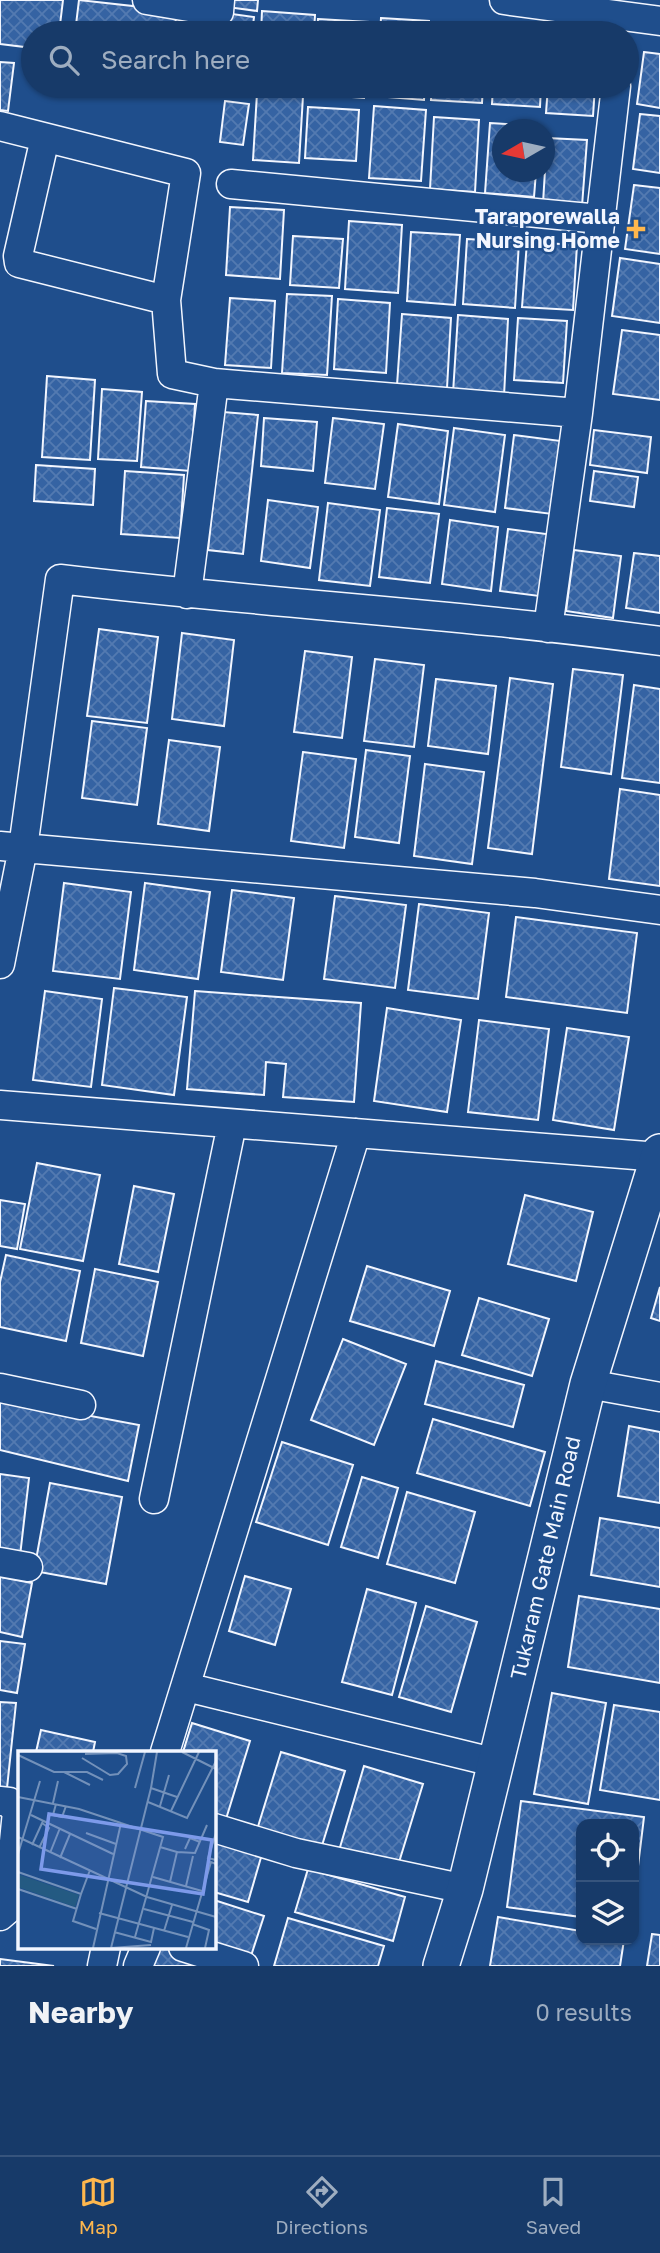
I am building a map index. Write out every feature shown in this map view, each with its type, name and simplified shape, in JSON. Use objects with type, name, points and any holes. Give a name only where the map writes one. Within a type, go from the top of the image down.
[{"type":"street","points":[[147,0],[219,12],[220,0]]},
{"type":"street","points":[[505,0],[609,21]]},
{"type":"street","points":[[639,23],[660,21]]},
{"type":"street","points":[[548,628],[578,414],[615,98]]},
{"type":"street","points":[[0,126],[186,173],[166,300],[172,374],[214,383],[578,414]]},
{"type":"street","points":[[45,138],[18,256],[19,263],[166,300]]},
{"type":"street","points":[[231,184],[600,219]]},
{"type":"street","points":[[187,594],[214,383]]},
{"type":"street","points":[[0,964],[11,847],[60,579],[660,641]]},
{"type":"street","points":[[11,847],[535,893],[660,910]]},
{"type":"street","points":[[0,1105],[660,1155]]},
{"type":"street","points":[[154,1499],[232,1124]]},
{"type":"street","points":[[165,1751],[356,1133]]},
{"type":"street","name":"Tukaram Gate Main Road","points":[[441,1966],[465,1889],[587,1384],[660,1155]]},
{"type":"street","points":[[587,1384],[660,1396]]},
{"type":"street","points":[[0,1388],[81,1405]]},
{"type":"street","points":[[0,1562],[28,1567]]},
{"type":"street","points":[[186,1687],[496,1763]]},
{"type":"street","points":[[0,1801],[9,1802],[17,1812],[7,1910],[0,1916]]},
{"type":"street","points":[[215,1828],[296,1853],[465,1889]]},
{"type":"street","points":[[102,1966],[106,1948]]},
{"type":"street","points":[[138,1966],[146,1948]]},
{"type":"street","points":[[186,1948],[244,1966]]},
{"type":"building","points":[[0,0],[63,0],[60,21],[21,21],[21,47],[0,44]]},
{"type":"building","points":[[79,0],[177,11],[176,21],[76,21]]},
{"type":"building","points":[[228,0],[258,0],[257,11],[227,7]]},
{"type":"building","points":[[262,11],[315,15],[315,21],[262,21]]},
{"type":"building","points":[[225,13],[254,17],[254,21],[224,21]]},
{"type":"building","points":[[381,18],[429,21],[381,21]]},
{"type":"building","points":[[318,19],[352,21],[318,21]]},
{"type":"building","points":[[644,52],[660,54],[660,108],[637,104]]},
{"type":"building","points":[[0,62],[14,63],[8,111],[0,110]]},
{"type":"building","points":[[257,98],[303,98],[299,163],[253,160]]},
{"type":"building","points":[[431,98],[482,98],[482,103]]},
{"type":"building","points":[[492,98],[540,98],[540,107],[492,104]]},
{"type":"building","points":[[547,98],[594,98],[593,116],[546,113]]},
{"type":"building","points":[[225,101],[249,104],[243,145],[220,142]]},
{"type":"building","points":[[374,106],[426,110],[421,181],[369,178]]},
{"type":"building","points":[[308,107],[359,110],[356,161],[305,158]]},
{"type":"building","points":[[640,114],[660,116],[660,173],[633,169]]},
{"type":"building","points":[[434,117],[479,120],[475,192],[430,189]]},
{"type":"building","points":[[492,123],[492,182],[535,182],[534,197],[485,193]]},
{"type":"building","points":[[555,138],[587,140],[582,206],[543,203],[544,182],[555,182]]},
{"type":"building","points":[[634,185],[660,188],[660,254],[625,249]]},
{"type":"building","points":[[230,207],[284,210],[280,279],[226,275]]},
{"type":"building","points":[[349,221],[402,225],[398,293],[345,289]]},
{"type":"building","points":[[411,232],[460,235],[455,305],[407,301]]},
{"type":"building","points":[[293,236],[343,239],[339,288],[290,285]]},
{"type":"building","points":[[467,239],[519,242],[515,308],[463,304]]},
{"type":"building","points":[[527,242],[577,245],[573,310],[522,307]]},
{"type":"building","points":[[620,258],[660,264],[660,323],[612,316]]},
{"type":"building","points":[[287,294],[332,296],[327,375],[282,373]]},
{"type":"building","points":[[230,298],[275,301],[271,368],[225,365]]},
{"type":"building","points":[[338,299],[390,303],[386,373],[334,369]]},
{"type":"building","points":[[402,314],[451,318],[447,388],[397,385]]},
{"type":"building","points":[[458,315],[508,319],[504,396],[453,393]]},
{"type":"building","points":[[518,318],[567,321],[563,383],[514,380]]},
{"type":"building","points":[[622,330],[660,335],[660,400],[613,394]]},
{"type":"building","points":[[47,376],[95,380],[90,460],[42,457]]},
{"type":"building","points":[[102,389],[142,392],[137,461],[98,459]]},
{"type":"building","points":[[146,401],[195,404],[191,471],[141,467]]},
{"type":"building","points":[[223,412],[258,415],[243,554],[208,550]]},
{"type":"building","points":[[264,418],[317,422],[313,471],[261,466]]},
{"type":"building","points":[[333,418],[384,424],[375,489],[325,483]]},
{"type":"building","points":[[398,424],[448,431],[439,504],[388,497]]},
{"type":"building","points":[[454,428],[505,435],[495,512],[444,505]]},
{"type":"building","points":[[594,430],[651,437],[647,473],[590,465]]},
{"type":"building","points":[[514,435],[561,441],[552,514],[505,508]]},
{"type":"building","points":[[36,465],[95,469],[93,505],[34,501]]},
{"type":"building","points":[[125,471],[184,475],[180,538],[121,534]]},
{"type":"building","points":[[594,471],[638,477],[634,507],[590,501]]},
{"type":"building","points":[[268,500],[318,507],[310,568],[261,561]]},
{"type":"building","points":[[328,503],[380,510],[370,586],[319,580]]},
{"type":"building","points":[[387,508],[439,514],[430,583],[379,577]]},
{"type":"building","points":[[450,520],[498,527],[491,591],[442,584]]},
{"type":"building","points":[[508,529],[554,535],[547,597],[500,591]]},
{"type":"building","points":[[574,550],[621,556],[613,618],[566,611]]},
{"type":"building","points":[[634,553],[660,556],[660,613],[626,608]]},
{"type":"building","points":[[99,629],[158,637],[147,723],[87,716]]},
{"type":"building","points":[[182,633],[234,640],[224,726],[172,719]]},
{"type":"building","points":[[305,651],[352,657],[342,738],[294,732]]},
{"type":"building","points":[[375,659],[424,665],[414,747],[364,741]]},
{"type":"building","points":[[573,669],[623,675],[611,774],[561,767]]},
{"type":"building","points":[[510,678],[553,684],[532,854],[488,848]]},
{"type":"building","points":[[436,679],[496,686],[488,754],[428,746]]},
{"type":"building","points":[[634,685],[660,689],[660,783],[622,778]]},
{"type":"building","points":[[92,721],[147,728],[137,805],[82,798]]},
{"type":"building","points":[[169,740],[220,747],[209,831],[158,824]]},
{"type":"building","points":[[366,750],[410,756],[399,843],[355,837]]},
{"type":"building","points":[[303,752],[356,759],[344,848],[291,841]]},
{"type":"building","points":[[425,764],[484,772],[472,864],[414,856]]},
{"type":"building","points":[[620,789],[660,795],[660,886],[609,879]]},
{"type":"building","points":[[64,883],[131,892],[120,979],[53,971]]},
{"type":"building","points":[[145,883],[210,892],[198,979],[134,970]]},
{"type":"building","points":[[232,890],[294,898],[283,980],[221,972]]},
{"type":"building","points":[[335,896],[406,905],[395,988],[324,979]]},
{"type":"building","points":[[419,904],[489,913],[478,999],[408,990]]},
{"type":"building","points":[[516,917],[637,933],[627,1013],[506,997]]},
{"type":"building","points":[[114,988],[187,997],[174,1095],[102,1085]]},
{"type":"building","points":[[45,991],[102,999],[91,1087],[33,1080]]},
{"type":"building","points":[[195,991],[361,1003],[354,1102],[283,1097],[286,1064],[266,1062],[264,1095],[187,1089]]},
{"type":"building","points":[[387,1008],[461,1020],[447,1112],[374,1101]]},
{"type":"building","points":[[479,1020],[549,1029],[538,1120],[468,1112]]},
{"type":"building","points":[[567,1028],[629,1037],[614,1130],[553,1120]]},
{"type":"building","points":[[37,1163],[100,1175],[83,1261],[20,1249]]},
{"type":"building","points":[[134,1186],[174,1194],[158,1272],[119,1264]]},
{"type":"building","points":[[525,1195],[593,1212],[576,1281],[508,1264]]},
{"type":"building","points":[[0,1200],[25,1204],[17,1249],[0,1246]]},
{"type":"building","points":[[6,1255],[80,1271],[66,1341],[0,1327],[0,1282]]},
{"type":"building","points":[[367,1266],[450,1291],[434,1346],[350,1321]]},
{"type":"building","points":[[95,1269],[158,1282],[143,1356],[81,1343]]},
{"type":"building","points":[[660,1287],[660,1321],[651,1318]]},
{"type":"building","points":[[479,1298],[549,1319],[532,1376],[462,1355]]},
{"type":"building","points":[[343,1339],[406,1364],[374,1445],[311,1420]]},
{"type":"building","points":[[436,1361],[524,1385],[513,1427],[425,1404]]},
{"type":"building","points":[[0,1399],[139,1425],[128,1481],[0,1450]]},
{"type":"building","points":[[433,1419],[545,1452],[530,1506],[417,1473]]},
{"type":"building","points":[[629,1426],[660,1432],[660,1503],[618,1496]]},
{"type":"building","points":[[282,1442],[353,1465],[328,1545],[256,1522]]},
{"type":"building","points":[[0,1474],[29,1478],[20,1556],[0,1553]]},
{"type":"building","points":[[362,1477],[398,1488],[378,1558],[341,1547]]},
{"type":"building","points":[[50,1483],[122,1497],[106,1584],[34,1571]]},
{"type":"building","points":[[407,1492],[475,1512],[455,1583],[387,1564]]},
{"type":"building","points":[[600,1518],[660,1528],[660,1587],[591,1575]]},
{"type":"building","points":[[245,1576],[291,1589],[275,1645],[229,1631]]},
{"type":"building","points":[[0,1577],[32,1583],[22,1637],[0,1632]]},
{"type":"building","points":[[367,1589],[416,1603],[392,1695],[342,1682]]},
{"type":"building","points":[[579,1596],[660,1609],[660,1683],[568,1667]]},
{"type":"building","points":[[426,1606],[477,1622],[451,1712],[399,1697]]},
{"type":"building","points":[[0,1641],[25,1644],[17,1693],[0,1690]]},
{"type":"building","points":[[552,1693],[606,1703],[588,1804],[534,1794]]},
{"type":"building","points":[[0,1702],[16,1703],[7,1788],[0,1787]]},
{"type":"building","points":[[614,1705],[660,1712],[660,1800],[600,1790]]},
{"type":"building","points":[[192,1723],[250,1741],[226,1819],[215,1815],[215,1751],[183,1751]]},
{"type":"building","points":[[41,1730],[95,1742],[93,1751],[36,1751]]},
{"type":"building","points":[[281,1752],[345,1771],[320,1852],[256,1833]]},
{"type":"building","points":[[364,1766],[423,1784],[396,1872],[338,1854]]},
{"type":"building","points":[[521,1801],[644,1817],[639,1858],[639,1819],[576,1819],[576,1916],[507,1907]]},
{"type":"building","points":[[215,1840],[262,1854],[248,1902],[215,1892]]},
{"type":"building","points":[[308,1869],[405,1897],[393,1941],[295,1912]]},
{"type":"building","points":[[215,1900],[264,1916],[250,1959],[215,1947]]},
{"type":"building","points":[[498,1917],[576,1930],[576,1945],[623,1945],[620,1966],[490,1966]]},
{"type":"building","points":[[288,1918],[384,1946],[378,1966],[274,1966]]},
{"type":"building","points":[[652,1934],[660,1935],[660,1966],[647,1966]]},
{"type":"building","points":[[156,1948],[167,1948],[218,1966],[150,1966]]},
{"type":"building","points":[[0,1959],[54,1966],[0,1966]]},
{"type":"place","name":"Taraporewalla Nursing Home","points":[[636,229]]}]
